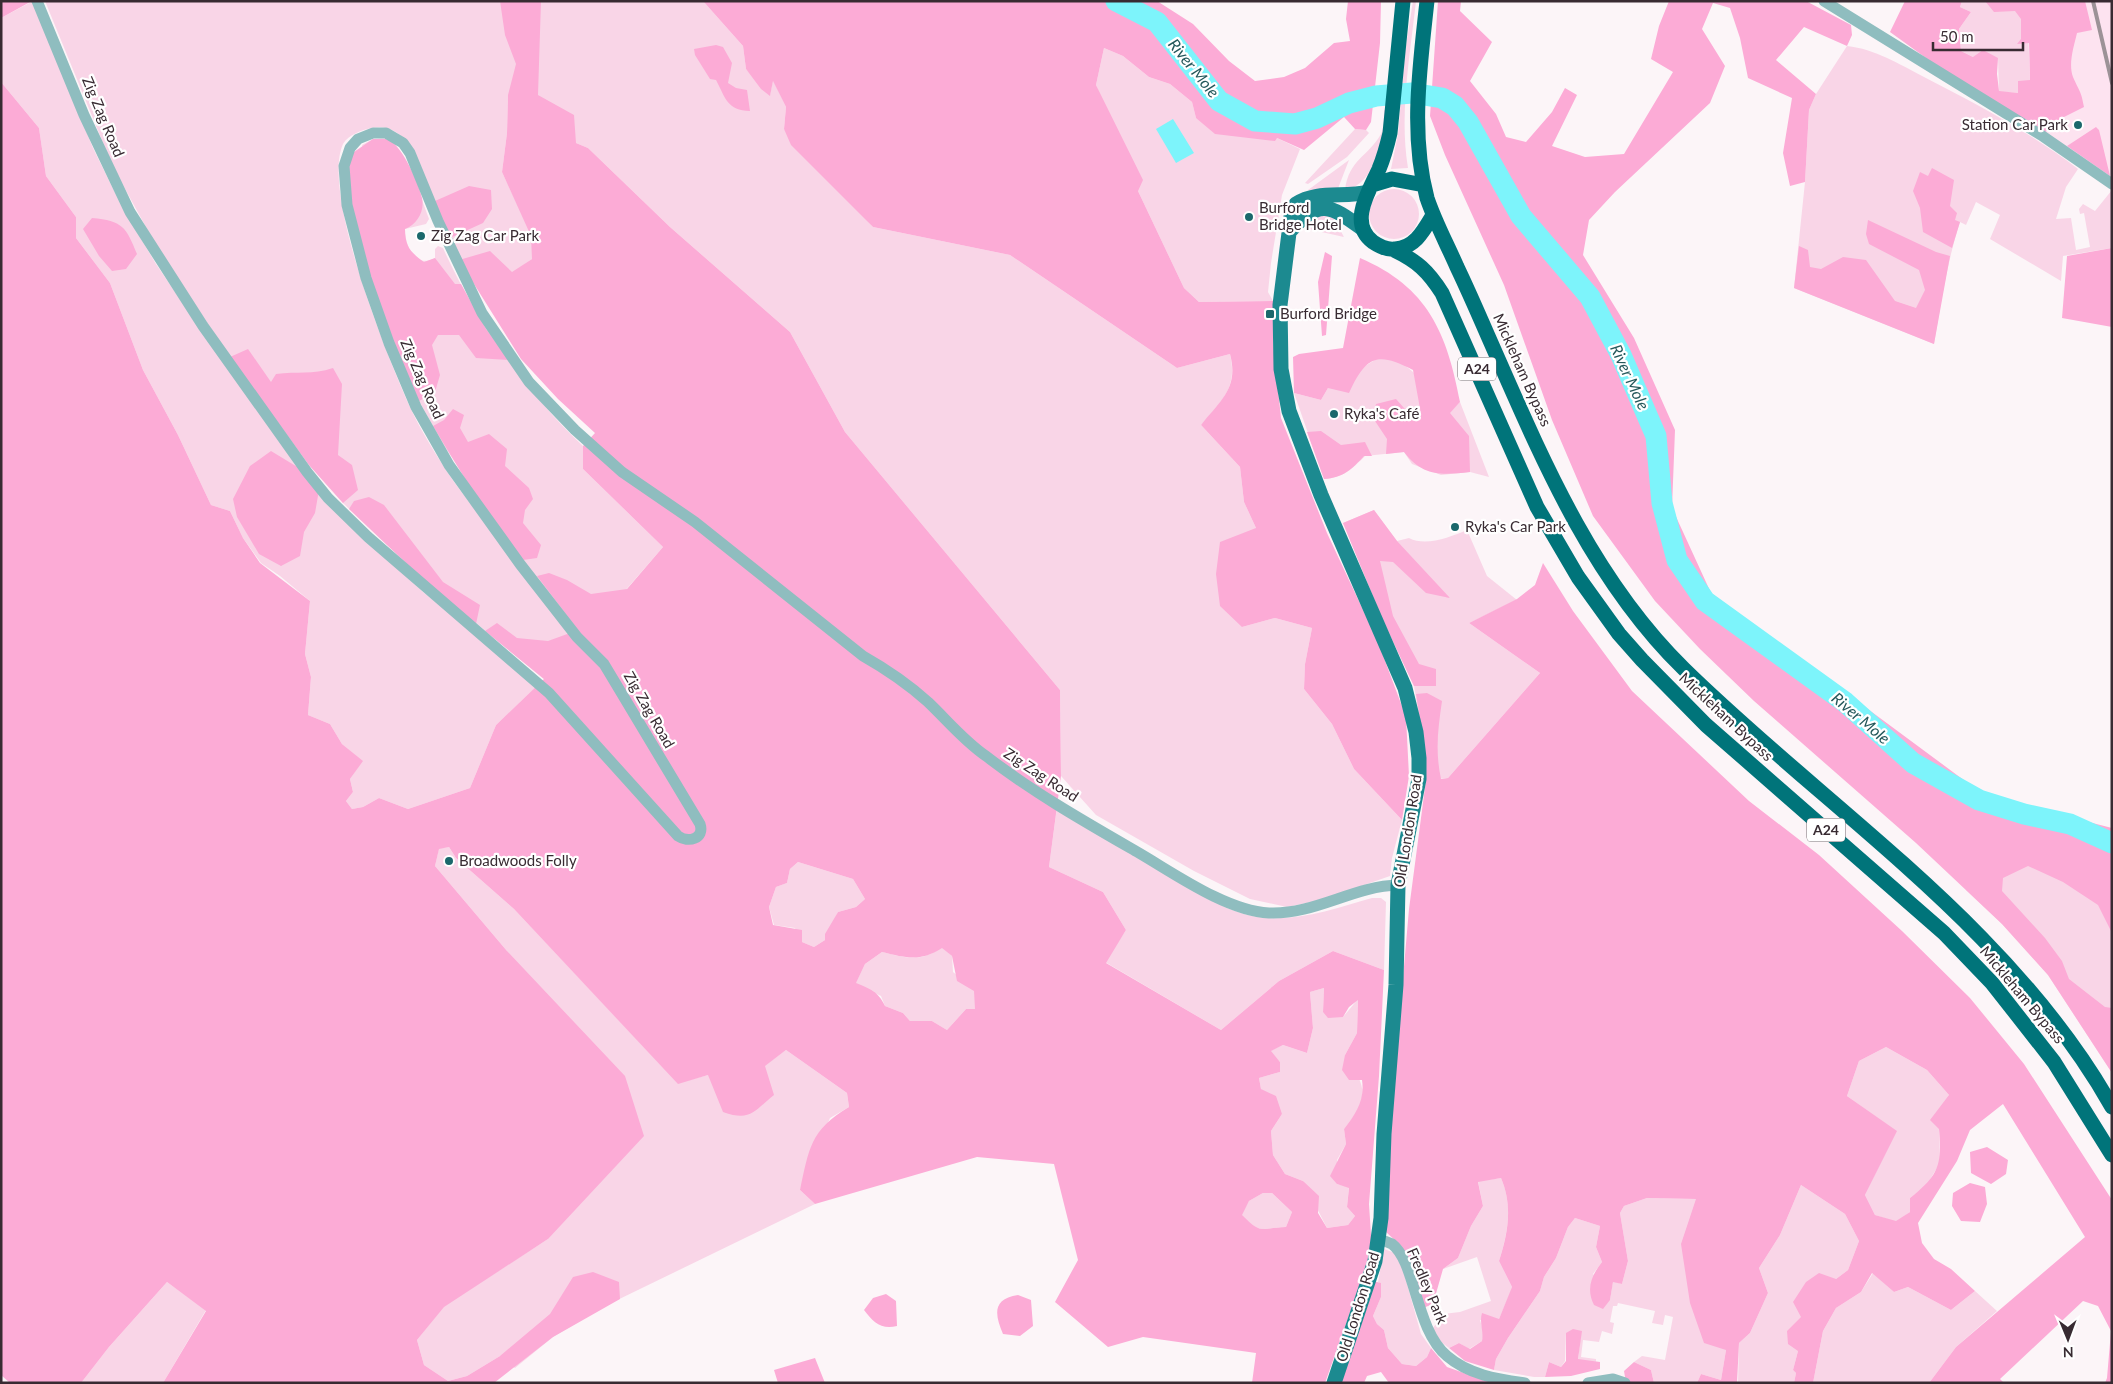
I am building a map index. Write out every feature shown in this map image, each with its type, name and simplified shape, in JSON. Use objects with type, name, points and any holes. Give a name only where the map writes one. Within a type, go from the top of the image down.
[{"type":"highway","points":[[1403,1],[1393,111],[1386,151],[1370,188],[1361,218],[1363,229],[1375,243],[1394,250],[1406,247],[1415,241],[1433,215],[1424,185],[1418,114],[1427,1]]},
{"type":"highway","points":[[1370,188],[1392,179],[1424,185]]},
{"type":"highway","name":"Mickleham Bypass","points":[[1433,215],[1564,504],[1607,575],[1630,607],[1683,668],[1921,880],[1997,954],[2068,1040],[2112,1107]]},
{"type":"highway","name":"Mickleham Bypass","points":[[1394,250],[1411,258],[1429,272],[1442,293],[1537,507],[1578,577],[1619,634],[1673,694],[1706,725],[1944,933],[1992,983],[2054,1062],[2112,1155]]},
{"type":"main road","points":[[1291,230],[1291,217],[1296,204],[1303,200],[1318,196],[1342,196],[1370,188]]},
{"type":"main road","points":[[1291,230],[1305,214],[1316,208],[1340,213],[1363,229]]},
{"type":"main road","name":"Old London Road","points":[[1291,230],[1281,281],[1280,328],[1281,369],[1289,411],[1321,494],[1405,688],[1412,710],[1417,741],[1418,779],[1398,885],[1396,985],[1384,1134],[1382,1218],[1374,1261],[1334,1383]]},
{"type":"street","name":"Zig Zag Road","points":[[37,1],[114,181],[143,234],[203,326],[307,472],[328,498],[368,537],[549,693],[678,836],[685,840],[693,840],[700,834],[700,824],[604,664],[577,637],[548,600],[449,465],[402,378],[366,278],[347,205],[344,179],[346,155],[361,137],[372,133],[386,133],[403,143],[410,153],[438,221],[482,313],[529,382],[575,430],[622,472],[695,522],[863,656],[892,673],[927,702],[987,758],[1032,789],[1165,868],[1225,900],[1256,911],[1285,912],[1301,910],[1378,886],[1398,885]]},
{"type":"street","points":[[1824,1],[2041,135],[2112,184]]},
{"type":"street","name":"Fredley Park","points":[[1378,1239],[1393,1245],[1400,1255],[1409,1273],[1427,1329],[1446,1356],[1478,1373],[1495,1379],[1525,1383]]},
{"type":"street","points":[[1588,1383],[1613,1379],[1625,1383]]},
{"type":"shaded area","points":[[1,1],[32,1],[1,18]]},
{"type":"shaded area","points":[[33,1],[93,148],[122,207],[156,264],[205,336],[340,515],[423,592],[539,684],[496,725],[470,788],[408,809],[379,798],[363,807],[352,809],[346,801],[353,792],[350,779],[362,761],[342,744],[330,724],[308,715],[311,677],[305,654],[310,601],[261,563],[243,538],[230,511],[211,505],[178,435],[143,370],[110,283],[76,238],[76,217],[46,176],[39,128],[1,82],[1,18]]},
{"type":"shaded area","points":[[45,1],[703,1],[743,46],[746,69],[770,95],[773,80],[786,107],[784,129],[873,227],[1010,255],[1177,368],[1230,354],[1232,376],[1230,385],[1222,401],[1201,425],[1240,467],[1244,502],[1256,528],[1242,627],[1275,618],[1312,628],[1305,664],[1304,689],[1332,724],[1354,769],[1402,820],[1392,858],[1390,876],[1321,900],[1287,907],[1250,899],[1194,871],[1096,815],[1061,776],[1060,690],[845,432],[790,332],[670,227],[588,148],[576,143],[508,95],[507,133],[502,172],[532,236],[532,259],[512,273],[459,260],[405,139],[398,133],[390,129],[376,127],[352,136],[343,144],[339,167],[341,198],[348,235],[386,350],[413,413],[456,485],[579,645],[544,679],[470,618],[386,544],[343,503],[309,465],[230,357],[158,249],[112,165]]},
{"type":"shaded area","points":[[500,1],[541,1],[538,95],[574,115],[576,143],[588,148],[670,227],[790,332],[845,432],[1060,690],[1061,776],[1049,867],[1103,892],[1126,930],[1106,963],[1221,1030],[1279,981],[1333,951],[1384,970],[1379,1076],[1369,1204],[1372,1250],[1325,1383],[1252,1383],[1256,1353],[1143,1337],[1108,1347],[1055,1302],[1078,1260],[1054,1164],[977,1157],[815,1204],[800,1190],[809,1152],[813,1142],[826,1124],[849,1107],[847,1093],[786,1050],[765,1066],[774,1095],[756,1110],[746,1115],[732,1115],[723,1112],[708,1075],[678,1084],[514,909],[456,858],[449,847],[439,849],[435,866],[507,951],[625,1076],[644,1136],[548,1239],[444,1307],[417,1340],[424,1365],[448,1381],[467,1376],[500,1356],[550,1314],[573,1277],[593,1272],[619,1282],[620,1299],[553,1337],[494,1383],[163,1383],[206,1311],[167,1282],[109,1347],[81,1383],[10,1383],[1,1375],[1,82],[39,128],[46,176],[76,217],[76,238],[110,283],[143,370],[178,435],[211,505],[230,511],[243,538],[260,563],[310,601],[305,654],[311,677],[308,715],[330,724],[342,744],[363,761],[350,779],[353,792],[346,801],[352,809],[363,807],[379,798],[408,809],[470,788],[496,725],[544,679],[485,631],[497,623],[517,638],[548,641],[570,633],[584,638],[537,576],[549,573],[567,580],[591,594],[627,589],[663,547],[583,469],[583,446],[595,433],[558,399],[521,359],[459,260],[490,251],[512,272],[532,259],[531,236],[502,172],[507,133],[508,95],[516,64],[505,35]],"holes":[[[798,862],[853,879],[865,899],[856,907],[838,912],[825,934],[825,940],[814,947],[802,942],[802,930],[773,925],[769,907],[776,887],[787,883],[790,869]],[[942,948],[952,956],[957,981],[974,991],[975,1009],[966,1009],[947,1030],[932,1021],[910,1021],[903,1013],[885,1006],[873,991],[856,983],[865,964],[882,952],[913,958]],[[1324,988],[1323,1012],[1328,1018],[1343,1017],[1349,1007],[1358,1000],[1357,1033],[1345,1055],[1342,1070],[1349,1080],[1362,1080],[1362,1094],[1356,1112],[1344,1129],[1346,1144],[1330,1176],[1337,1184],[1349,1188],[1347,1207],[1355,1216],[1348,1225],[1327,1228],[1318,1213],[1319,1196],[1303,1181],[1285,1174],[1273,1155],[1271,1131],[1282,1114],[1276,1096],[1261,1089],[1259,1078],[1280,1072],[1280,1062],[1271,1051],[1283,1045],[1307,1053],[1313,1028],[1310,992]],[[1263,1193],[1272,1193],[1292,1212],[1286,1227],[1258,1228],[1242,1215],[1249,1201]]]},
{"type":"shaded area","points":[[703,1],[1157,1],[1193,24],[1229,61],[1255,81],[1284,77],[1305,68],[1334,43],[1350,41],[1346,19],[1348,1],[1381,1],[1380,43],[1371,122],[1366,130],[1355,129],[1344,117],[1304,150],[1277,138],[1275,141],[1215,134],[1196,118],[1192,102],[1170,84],[1149,77],[1123,56],[1104,48],[1096,85],[1143,180],[1138,191],[1184,288],[1199,302],[1273,301],[1273,343],[1281,418],[1327,533],[1378,642],[1406,717],[1409,776],[1402,820],[1354,769],[1332,724],[1304,689],[1305,664],[1312,628],[1275,618],[1242,627],[1220,606],[1216,574],[1220,542],[1256,528],[1244,502],[1240,467],[1201,425],[1221,401],[1230,385],[1232,366],[1230,354],[1177,368],[1010,255],[873,227],[791,145],[784,129],[786,107],[773,81],[770,96],[761,89],[746,69],[743,46]]},
{"type":"shaded area","points":[[1413,1],[1416,1],[1405,106],[1408,168],[1391,169],[1398,134],[1405,52]]},
{"type":"shaded area","points":[[1438,1],[1461,1],[1460,11],[1492,42],[1470,81],[1496,114],[1506,137],[1526,142],[1552,112],[1565,88],[1577,95],[1552,146],[1585,157],[1624,154],[1673,72],[1651,59],[1659,26],[1669,1],[1806,1],[1851,25],[1852,35],[1847,46],[1804,27],[1776,60],[1816,94],[1809,110],[1805,182],[1790,186],[1783,153],[1792,98],[1748,78],[1740,38],[1730,8],[1713,3],[1702,29],[1725,66],[1710,103],[1615,192],[1589,220],[1583,255],[1634,338],[1675,430],[1672,508],[1711,593],[1984,795],[2112,828],[2112,933],[2098,905],[2063,882],[2028,866],[2003,878],[2002,891],[2045,938],[2062,961],[2069,979],[2105,1007],[2112,1008],[2112,1073],[2048,975],[2002,924],[1916,843],[1754,701],[1700,649],[1655,601],[1593,516],[1552,420],[1504,285],[1445,155],[1430,116]]},
{"type":"shaded area","points":[[1905,1],[1962,1],[1960,7],[1971,12],[1959,29],[1961,51],[1973,57],[1983,50],[1998,58],[1999,91],[2018,93],[2018,81],[2030,80],[2029,43],[2017,44],[2021,39],[2021,19],[2015,11],[1994,12],[1985,1],[2085,1],[2092,30],[2077,33],[2071,66],[2084,107],[2064,117],[2044,133],[1951,76],[1890,32]]},
{"type":"shaded area","points":[[1962,1],[2027,1],[2030,81],[2019,93],[1999,92],[1998,58],[1973,57],[1961,51],[1959,29],[1971,12],[1960,7]]},
{"type":"shaded area","points":[[2027,1],[2111,1],[2112,177],[2044,133]]},
{"type":"shaded area","points":[[716,45],[723,47],[732,63],[728,83],[736,88],[747,90],[750,111],[736,108],[728,102],[716,80],[710,79],[695,55],[694,49]]},
{"type":"shaded area","points":[[1847,46],[1867,50],[1887,58],[1964,98],[2023,131],[2078,169],[2066,187],[2056,219],[2071,218],[2076,250],[2090,247],[2084,213],[2080,214],[2079,209],[2083,204],[2095,211],[2112,190],[2112,248],[2063,256],[2061,281],[1990,239],[2000,215],[1976,202],[1966,225],[1960,222],[1955,237],[1934,344],[1794,288],[1805,182],[1809,110],[1816,94]]},
{"type":"shaded area","points":[[1104,48],[1123,56],[1149,77],[1170,84],[1192,102],[1196,118],[1277,138],[1300,149],[1282,195],[1268,292],[1273,301],[1199,302],[1184,288],[1138,191],[1096,85]]},
{"type":"shaded area","points":[[1384,110],[1387,111],[1383,133],[1371,169],[1356,186],[1345,190],[1350,171],[1381,134]]},
{"type":"shaded area","points":[[2096,127],[2099,130],[2110,176],[2067,146]]},
{"type":"shaded area","points":[[1355,129],[1366,130],[1369,133],[1347,157],[1308,184],[1305,183]]},
{"type":"shaded area","points":[[373,139],[412,173],[429,219],[426,224],[405,229],[405,236],[412,254],[417,258],[428,261],[435,258],[435,249],[438,246],[443,248],[471,302],[504,354],[541,402],[583,446],[583,469],[663,547],[584,638],[523,560],[444,446],[419,401],[362,145]]},
{"type":"shaded area","points":[[373,139],[387,139],[399,149],[414,175],[420,191],[423,203],[421,212],[416,221],[405,229],[409,248],[424,262],[435,258],[455,284],[461,284],[486,329],[509,360],[476,358],[459,335],[438,335],[432,345],[440,375],[435,392],[419,401],[396,349],[375,293],[358,237],[352,209],[348,178],[351,154]]},
{"type":"shaded area","points":[[1349,160],[1337,191],[1308,190]]},
{"type":"shaded area","points":[[1932,168],[1954,180],[1950,206],[1957,213],[1955,220],[1960,222],[1952,248],[1923,232],[1920,208],[1913,191],[1920,172],[1928,176]]},
{"type":"shaded area","points":[[469,186],[491,190],[492,209],[483,223],[450,238],[435,201]]},
{"type":"shaded area","points":[[1389,189],[1399,189],[1412,196],[1419,209],[1419,219],[1412,232],[1399,239],[1389,239],[1380,235],[1373,228],[1369,219],[1369,209],[1373,200],[1380,193]]},
{"type":"shaded area","points":[[1322,214],[1332,215],[1344,237],[1308,229],[1306,224]]},
{"type":"shaded area","points":[[92,218],[111,221],[117,224],[130,237],[137,254],[126,269],[112,271],[99,256],[83,229]]},
{"type":"shaded area","points":[[1868,220],[1936,252],[1950,256],[1934,344],[1794,288],[1799,246],[1808,250],[1810,267],[1821,269],[1843,257],[1866,260],[1895,301],[1916,308],[1925,290],[1919,270],[1869,244],[1866,234]]},
{"type":"shaded area","points":[[2112,248],[2112,327],[2062,318],[2067,256]]},
{"type":"shaded area","points":[[1325,252],[1332,256],[1326,335],[1322,336],[1318,282]]},
{"type":"shaded area","points":[[1360,258],[1402,283],[1418,298],[1431,315],[1441,334],[1455,377],[1460,402],[1450,413],[1469,436],[1470,472],[1442,474],[1418,466],[1404,452],[1386,454],[1387,439],[1373,418],[1376,404],[1396,399],[1412,417],[1421,414],[1413,370],[1401,364],[1381,359],[1367,364],[1349,393],[1328,388],[1321,400],[1294,393],[1293,357],[1299,354],[1343,348]]},
{"type":"shaded area","points":[[248,349],[271,382],[276,374],[333,368],[342,384],[338,455],[352,465],[358,490],[343,503],[309,465],[230,357]]},
{"type":"shaded area","points":[[1380,357],[1393,360],[1412,371],[1419,378],[1444,418],[1460,402],[1489,477],[1470,472],[1441,475],[1412,464],[1404,452],[1365,456],[1347,472],[1337,477],[1324,479],[1294,393],[1321,400],[1328,388]]},
{"type":"shaded area","points":[[453,409],[464,415],[460,428],[468,442],[489,434],[507,449],[505,466],[529,488],[533,499],[525,510],[523,523],[541,545],[537,558],[523,560],[470,487],[433,426],[444,420]]},
{"type":"shaded area","points":[[1321,431],[1341,445],[1365,442],[1372,456],[1364,456],[1342,475],[1324,479],[1307,432]]},
{"type":"shaded area","points":[[271,451],[299,468],[319,490],[315,513],[304,532],[300,556],[281,566],[259,554],[237,517],[233,499],[250,466]]},
{"type":"shaded area","points":[[369,497],[384,505],[443,582],[480,605],[476,624],[425,581],[349,509],[354,501]]},
{"type":"shaded area","points":[[1374,510],[1397,541],[1409,538],[1423,542],[1430,541],[1446,538],[1467,530],[1487,576],[1517,600],[1469,623],[1540,673],[1448,778],[1426,780],[1425,752],[1414,686],[1382,618],[1343,523]]},
{"type":"shaded area","points":[[1374,510],[1397,541],[1450,598],[1426,593],[1393,562],[1380,561],[1393,616],[1419,664],[1436,669],[1436,686],[1414,686],[1382,618],[1343,523]]},
{"type":"shaded area","points":[[1543,563],[1573,611],[1632,691],[1749,801],[1819,855],[1902,931],[1970,998],[2024,1064],[2112,1200],[2112,1383],[2105,1383],[2111,1331],[2098,1306],[2083,1301],[2000,1379],[2004,1383],[1929,1383],[1956,1347],[2085,1237],[2003,1104],[1970,1130],[1957,1161],[1918,1223],[1922,1243],[1934,1259],[1951,1269],[1975,1291],[1951,1310],[1908,1287],[1894,1292],[1872,1273],[1861,1292],[1836,1308],[1823,1331],[1813,1383],[1794,1383],[1796,1373],[1793,1370],[1798,1351],[1788,1344],[1787,1331],[1801,1317],[1793,1302],[1806,1282],[1819,1273],[1836,1279],[1848,1270],[1859,1241],[1845,1214],[1801,1185],[1780,1235],[1759,1268],[1768,1293],[1750,1333],[1739,1343],[1737,1383],[1697,1383],[1701,1374],[1721,1380],[1726,1350],[1704,1343],[1690,1303],[1681,1244],[1696,1199],[1647,1198],[1624,1206],[1620,1213],[1628,1261],[1622,1284],[1613,1282],[1610,1300],[1603,1309],[1594,1305],[1590,1294],[1595,1272],[1602,1262],[1596,1247],[1600,1226],[1575,1218],[1568,1227],[1556,1258],[1544,1277],[1540,1291],[1508,1338],[1496,1359],[1494,1370],[1465,1361],[1449,1348],[1459,1343],[1470,1349],[1482,1341],[1482,1313],[1499,1319],[1512,1287],[1499,1261],[1508,1220],[1507,1199],[1501,1178],[1478,1182],[1483,1206],[1471,1226],[1458,1258],[1443,1269],[1433,1304],[1423,1308],[1401,1246],[1386,1232],[1391,1116],[1409,909],[1426,780],[1425,752],[1416,694],[1427,693],[1442,701],[1438,731],[1438,759],[1441,779],[1448,778],[1540,673],[1469,623],[1517,599],[1535,585]],"holes":[[[1886,1047],[1927,1070],[1949,1095],[1930,1120],[1939,1129],[1939,1161],[1933,1176],[1910,1198],[1910,1212],[1896,1221],[1875,1215],[1865,1195],[1897,1131],[1847,1096],[1859,1061]]]},
{"type":"shaded area","points":[[1057,807],[1218,901],[1224,907],[1238,912],[1254,916],[1288,918],[1322,912],[1372,898],[1381,898],[1386,902],[1384,970],[1333,951],[1279,981],[1221,1030],[1105,962],[1126,930],[1103,892],[1049,867]]},
{"type":"shaded area","points":[[2012,842],[2112,872],[2112,1073],[2048,975],[2002,924],[1966,890]]},
{"type":"shaded area","points":[[449,847],[456,858],[514,909],[678,1083],[708,1075],[764,1066],[786,1050],[847,1093],[849,1107],[830,1118],[800,1190],[815,1204],[605,1306],[553,1337],[515,1368],[500,1356],[467,1376],[448,1381],[424,1365],[417,1340],[444,1306],[548,1239],[507,951],[435,866],[439,848]]},
{"type":"shaded area","points":[[798,862],[853,879],[865,899],[856,907],[838,912],[825,940],[814,947],[802,942],[795,928],[774,925],[769,907],[776,887],[787,883],[790,869]]},
{"type":"shaded area","points":[[942,947],[952,956],[953,972],[975,991],[975,1009],[966,1009],[947,1030],[932,1021],[910,1021],[903,1013],[885,1006],[881,996],[855,984],[865,964],[882,952],[913,958],[927,955]]},
{"type":"shaded area","points":[[1324,988],[1323,1012],[1343,1017],[1358,999],[1357,1033],[1345,1055],[1358,1076],[1362,1092],[1362,1100],[1358,1109],[1344,1129],[1346,1144],[1337,1160],[1337,1184],[1349,1187],[1347,1207],[1355,1216],[1348,1225],[1327,1228],[1303,1181],[1285,1174],[1273,1155],[1271,1131],[1282,1114],[1261,1089],[1259,1078],[1280,1072],[1280,1062],[1270,1051],[1283,1045],[1307,1053],[1313,1028],[1310,992]]},
{"type":"shaded area","points":[[1886,1047],[1927,1070],[1949,1095],[1939,1129],[1940,1163],[1926,1186],[1910,1198],[1910,1212],[1896,1222],[1875,1215],[1865,1195],[1896,1131],[1847,1096],[1859,1061]]},
{"type":"shaded area","points":[[1987,1147],[2008,1160],[2006,1174],[1991,1184],[1971,1173],[1970,1152]]},
{"type":"shaded area","points":[[1501,1178],[1507,1199],[1508,1219],[1499,1261],[1512,1287],[1511,1291],[1499,1319],[1480,1320],[1484,1334],[1482,1341],[1469,1349],[1459,1343],[1449,1348],[1441,1342],[1433,1328],[1443,1314],[1460,1312],[1491,1301],[1477,1257],[1443,1269],[1458,1258],[1471,1226],[1483,1206],[1478,1181]]},
{"type":"shaded area","points":[[1970,1183],[1985,1187],[1987,1204],[1980,1222],[1961,1221],[1952,1206],[1953,1193]]},
{"type":"shaded area","points":[[1801,1185],[1845,1214],[1859,1241],[1848,1270],[1836,1279],[1801,1317],[1798,1351],[1793,1370],[1796,1373],[1794,1383],[1738,1383],[1739,1343],[1750,1333],[1768,1293],[1759,1268],[1780,1235]]},
{"type":"shaded area","points":[[1263,1193],[1272,1193],[1292,1212],[1286,1227],[1258,1228],[1241,1215],[1249,1201]]},
{"type":"shaded area","points":[[1647,1198],[1696,1199],[1726,1350],[1721,1380],[1701,1374],[1697,1383],[1654,1383],[1651,1370],[1634,1362],[1642,1356],[1665,1360],[1673,1317],[1665,1315],[1663,1325],[1652,1323],[1655,1311],[1618,1303],[1617,1306],[1613,1306],[1610,1322],[1614,1323],[1612,1334],[1602,1331],[1599,1342],[1583,1340],[1581,1357],[1596,1359],[1596,1362],[1578,1360],[1581,1332],[1566,1333],[1565,1361],[1561,1367],[1549,1362],[1545,1377],[1494,1370],[1496,1359],[1508,1338],[1540,1291],[1544,1277],[1556,1258],[1568,1227],[1575,1218],[1600,1226],[1596,1247],[1602,1262],[1593,1274],[1610,1300],[1613,1281],[1622,1284],[1628,1261],[1620,1213],[1624,1206]]},
{"type":"shaded area","points":[[1384,1249],[1395,1253],[1402,1266],[1421,1334],[1431,1348],[1427,1357],[1416,1366],[1402,1364],[1388,1348],[1384,1330],[1377,1324],[1373,1316],[1381,1297],[1381,1284],[1378,1282]]},
{"type":"shaded area","points":[[1873,1273],[1894,1292],[1908,1287],[1951,1310],[1975,1291],[1997,1311],[1956,1347],[1929,1383],[1813,1383],[1823,1331],[1836,1308],[1861,1292]]},
{"type":"shaded area","points":[[1373,1281],[1381,1283],[1381,1297],[1373,1316],[1377,1324],[1384,1330],[1388,1348],[1402,1364],[1416,1366],[1427,1357],[1431,1348],[1447,1367],[1492,1383],[1389,1383],[1381,1372],[1367,1376],[1364,1383],[1338,1383]]},
{"type":"shaded area","points":[[167,1282],[206,1310],[163,1383],[81,1383],[109,1347]]},
{"type":"shaded area","points":[[886,1294],[896,1301],[897,1326],[882,1326],[864,1310],[873,1298]]},
{"type":"shaded area","points":[[1018,1295],[1031,1300],[1033,1326],[1020,1336],[1003,1334],[998,1320],[998,1308],[1004,1300]]},
{"type":"shaded area","points":[[1573,1329],[1582,1331],[1578,1359],[1600,1362],[1600,1369],[1571,1376],[1545,1377],[1549,1362],[1561,1367],[1566,1361],[1566,1333]]},
{"type":"shaded area","points":[[815,1358],[825,1383],[778,1383],[774,1370]]},
{"type":"shaded area","points":[[1634,1362],[1651,1370],[1654,1383],[1626,1383],[1624,1371]]},
{"type":"water","points":[[1173,119],[1194,153],[1176,163],[1156,129]]},
{"type":"waterway","name":"River Mole","points":[[1116,1],[1157,22],[1219,101],[1255,121],[1295,124],[1317,118],[1349,103],[1376,96],[1412,93],[1442,98],[1455,106],[1468,122],[1521,216],[1590,297],[1621,355],[1656,436],[1662,503],[1677,560],[1705,601],[1845,702],[1913,763],[1979,800],[2024,814],[2070,824],[2112,843]]},
{"type":"railway","points":[[2093,1],[2112,83]]},
{"type":"place","name":"Station Car Park","points":[[2078,125]]},
{"type":"place","name":"Burford Bridge Hotel","points":[[1249,217]]},
{"type":"place","name":"Zig Zag Car Park","points":[[421,236]]},
{"type":"place","name":"Burford Bridge","points":[[1270,314]]},
{"type":"place","name":"Ryka's Café","points":[[1334,414]]},
{"type":"place","name":"Ryka's Car Park","points":[[1455,527]]},
{"type":"place","name":"Broadwoods Folly","points":[[449,861]]}]
